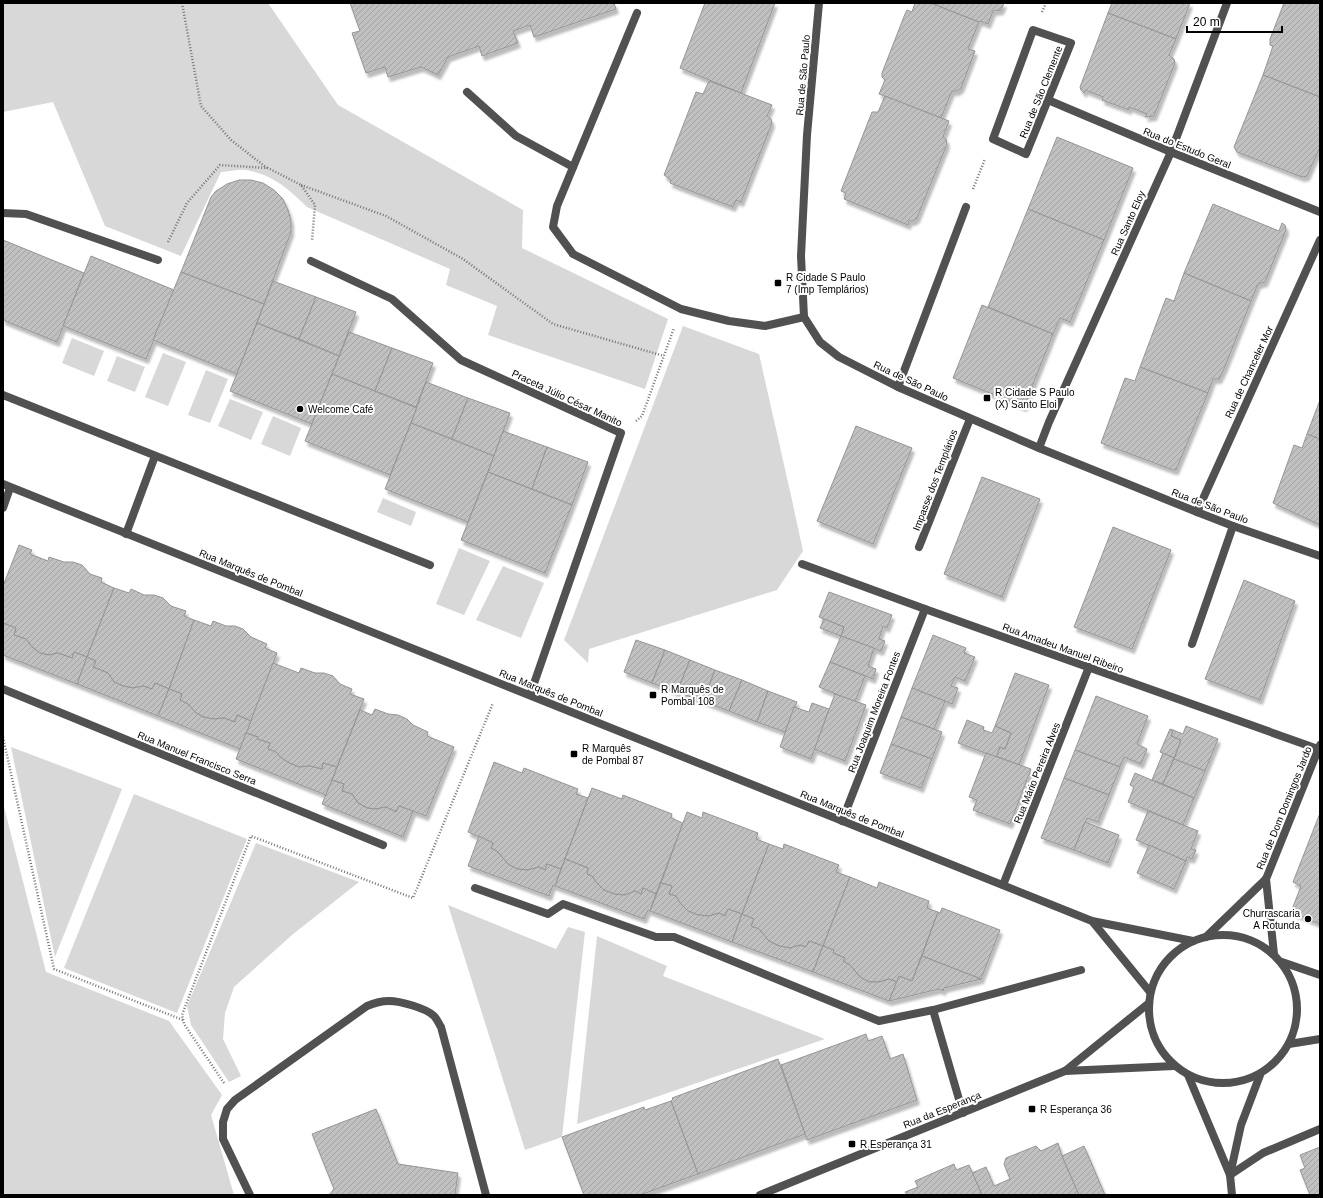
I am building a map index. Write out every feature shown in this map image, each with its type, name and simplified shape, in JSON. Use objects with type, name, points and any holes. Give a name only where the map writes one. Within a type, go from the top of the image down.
[{"type":"street","name":"Rua de São Paulo","points":[[819,3],[807,135],[801,256],[804,317],[820,342],[839,357],[898,387],[970,419],[1232,526],[1320,556]]},
{"type":"street","name":"Rua Santo Eloy","points":[[1039,448],[1171,152],[1227,3]]},
{"type":"street","points":[[637,13],[557,206],[553,227],[573,254],[681,309],[729,321],[765,326],[804,317]]},
{"type":"street","name":"Rua de São Clemente","points":[[1033,30],[1071,43],[1026,154],[993,139],[1033,30]]},
{"type":"street","points":[[467,92],[516,136],[573,167]]},
{"type":"street","name":"Rua do Estudo Geral","points":[[1048,100],[1171,152],[1320,212]]},
{"type":"street","points":[[898,387],[966,208]]},
{"type":"street","points":[[3,214],[26,214],[158,260]]},
{"type":"street","name":"Rua de Chanceler Mor","points":[[1197,512],[1320,240]]},
{"type":"street","name":"Praceta Júlio César Manito","points":[[311,261],[392,299],[461,360],[622,433],[530,695]]},
{"type":"street","points":[[3,395],[430,565]]},
{"type":"street","name":"Impasse dos Templários","points":[[919,547],[970,419]]},
{"type":"street","points":[[126,534],[155,456]]},
{"type":"street","points":[[3,508],[7,486]]},
{"type":"street","name":"Rua Marquês de Pombal","points":[[7,486],[1092,921],[1193,941]]},
{"type":"street","points":[[1192,644],[1232,526]]},
{"type":"street","name":"Rua Amadeu Manuel Ribeiro","points":[[802,564],[925,609],[1319,746]]},
{"type":"street","name":"Rua Joaquim Moreira Fontes","points":[[842,821],[925,609]]},
{"type":"street","name":"Rua Mário Pereira Alves","points":[[1003,885],[1090,667]]},
{"type":"street","name":"Rua Manuel Francisco Serra","points":[[3,689],[384,845]]},
{"type":"street","name":"Rua de Dom Domingos Jardo","points":[[1206,937],[1266,878],[1319,746]]},
{"type":"street","name":"Rua de Dom Domingos Jardo","points":[[1266,878],[1274,954]]},
{"type":"street","points":[[475,888],[548,914],[563,904],[656,937],[674,937],[879,1021],[933,1010],[1081,970]]},
{"type":"street","name":"Rua Marquês de Pombal","points":[[1092,921],[1150,992]]},
{"type":"street","points":[[1230,935],[1254,941],[1274,954],[1282,962],[1293,981],[1298,1002],[1297,1024],[1289,1044],[1277,1061],[1260,1075],[1237,1083],[1212,1083],[1188,1075],[1174,1066],[1159,1048],[1150,1026],[1148,1003],[1150,992],[1159,971],[1174,953],[1193,941],[1206,937],[1230,935]]},
{"type":"street","points":[[1282,962],[1320,975]]},
{"type":"street","points":[[250,1195],[223,1139],[223,1122],[227,1109],[235,1100],[367,1006],[378,1002],[389,1001],[427,1011],[434,1017],[441,1027],[486,1195]]},
{"type":"street","name":"Rua da Esperança","points":[[760,1195],[1065,1071],[1148,1003]]},
{"type":"street","points":[[933,1010],[963,1112]]},
{"type":"street","points":[[1289,1044],[1320,1039]]},
{"type":"street","name":"Rua da Esperança","points":[[1065,1071],[1174,1066]]},
{"type":"street","points":[[1188,1075],[1230,1175],[1232,1195]]},
{"type":"street","points":[[1230,1175],[1241,1125],[1260,1075]]},
{"type":"street","points":[[1230,1175],[1263,1153],[1320,1129]]},
{"type":"path","points":[[182,3],[201,106],[231,140],[268,168],[301,185],[386,216],[463,259],[553,324],[664,356]]},
{"type":"path","points":[[966,208],[993,139]]},
{"type":"path","points":[[158,260],[187,203],[220,165],[268,168]]},
{"type":"path","points":[[301,185],[315,205],[311,261]]},
{"type":"path","points":[[622,433],[642,416],[681,309]]},
{"type":"path","points":[[235,1100],[184,1024],[182,1015],[251,836],[413,898],[501,684]]},
{"type":"path","points":[[3,736],[54,969],[183,1020]]},
{"type":"shaded area","points":[[3,3],[268,3],[338,105],[523,210],[522,248],[668,319],[645,389],[488,335],[497,306],[446,285],[450,269],[307,207],[280,184],[255,172],[243,170],[221,172],[181,256],[105,226],[53,102],[3,112]]},
{"type":"shaded area","points":[[683,326],[759,354],[803,551],[777,590],[589,649],[588,663],[564,640]]},
{"type":"shaded area","points":[[72,338],[104,351],[94,376],[62,363]]},
{"type":"shaded area","points":[[163,353],[186,362],[168,406],[145,397]]},
{"type":"shaded area","points":[[117,356],[145,367],[135,392],[107,381]]},
{"type":"shaded area","points":[[206,370],[228,379],[210,423],[188,415]]},
{"type":"shaded area","points":[[230,399],[263,412],[251,440],[218,426]]},
{"type":"shaded area","points":[[273,416],[301,428],[290,456],[261,444]]},
{"type":"shaded area","points":[[383,498],[416,512],[411,526],[377,512]]},
{"type":"shaded area","points":[[459,548],[490,561],[464,615],[436,604]]},
{"type":"shaded area","points":[[503,566],[544,583],[521,638],[476,620]]},
{"type":"shaded area","points":[[11,747],[122,789],[55,957]]},
{"type":"shaded area","points":[[134,794],[247,839],[177,1013],[64,968]]},
{"type":"shaded area","points":[[3,803],[46,972],[169,1021],[222,1095],[211,1115],[234,1195],[3,1195]]},
{"type":"shaded area","points":[[256,843],[359,882],[292,935],[234,987],[225,1013],[223,1039],[241,1076],[229,1082],[191,1025],[187,1006]]},
{"type":"shaded area","points":[[448,905],[556,949],[568,927],[585,932],[562,1137],[525,1150]]},
{"type":"shaded area","points":[[597,936],[667,966],[663,976],[825,1039],[577,1124]]},
{"type":"building","points":[[350,3],[614,3],[616,9],[534,37],[530,25],[513,31],[518,43],[482,56],[479,46],[448,57],[438,75],[421,67],[388,77],[385,67],[366,73],[352,33],[360,31]]},
{"type":"building","points":[[705,3],[775,3],[741,93],[680,68]]},
{"type":"building","points":[[915,3],[931,3],[979,22],[968,49],[975,51],[961,88],[957,91],[952,91],[941,118],[879,94],[885,80],[882,77],[882,73],[905,14],[907,10],[912,12]]},
{"type":"building","points":[[931,3],[1004,3],[1001,10],[993,11],[988,24],[979,22]]},
{"type":"building","points":[[1112,3],[1190,3],[1176,39],[1108,13]]},
{"type":"building","points":[[1284,3],[1320,3],[1320,97],[1263,75],[1273,46],[1270,45],[1270,39]]},
{"type":"building","points":[[1108,13],[1176,39],[1169,55],[1174,59],[1175,63],[1154,116],[1145,117],[1147,114],[1129,107],[1129,110],[1102,100],[1103,97],[1085,90],[1084,93],[1081,90],[1080,87]]},
{"type":"building","points":[[1263,75],[1320,97],[1320,147],[1307,176],[1302,177],[1237,152],[1234,147]]},
{"type":"building","points":[[709,81],[772,105],[767,116],[771,119],[772,123],[741,202],[736,200],[733,207],[670,183],[671,180],[664,175],[696,92],[703,94]]},
{"type":"building","points":[[885,96],[949,121],[943,137],[946,139],[947,144],[917,218],[913,221],[909,221],[908,225],[844,199],[846,193],[841,191],[872,112],[878,112]]},
{"type":"building","points":[[1057,137],[1133,168],[1104,240],[1028,209]]},
{"type":"building","points":[[239,180],[251,180],[263,183],[274,190],[283,199],[291,221],[291,232],[264,304],[181,272],[211,197],[216,191],[227,184]]},
{"type":"building","points":[[1213,204],[1279,231],[1282,223],[1285,225],[1286,230],[1265,282],[1258,284],[1251,301],[1184,273]]},
{"type":"building","points":[[1028,209],[1104,240],[1070,322],[1060,318],[1053,334],[988,307]]},
{"type":"building","points":[[3,240],[84,273],[57,342],[3,320]]},
{"type":"building","points":[[91,256],[174,290],[146,359],[63,326]]},
{"type":"building","points":[[181,272],[264,304],[237,374],[153,340]]},
{"type":"building","points":[[1184,273],[1251,301],[1224,369],[1219,379],[1213,379],[1208,393],[1140,367],[1166,298],[1174,301]]},
{"type":"building","points":[[273,281],[316,297],[299,339],[257,323]]},
{"type":"building","points":[[316,297],[356,312],[339,356],[299,339]]},
{"type":"building","points":[[982,305],[1053,334],[1024,407],[953,378]]},
{"type":"building","points":[[257,323],[339,356],[312,424],[230,391]]},
{"type":"building","points":[[349,332],[392,348],[375,391],[332,374]]},
{"type":"building","points":[[392,348],[433,363],[416,407],[375,391]]},
{"type":"building","points":[[1140,367],[1208,393],[1176,470],[1101,443],[1125,378],[1135,381]]},
{"type":"building","points":[[332,374],[417,408],[390,475],[305,441]]},
{"type":"building","points":[[426,382],[468,398],[452,439],[411,423]]},
{"type":"building","points":[[468,398],[510,413],[494,456],[452,439]]},
{"type":"building","points":[[1320,400],[1320,439],[1307,434]]},
{"type":"building","points":[[411,423],[494,456],[468,522],[385,489]]},
{"type":"building","points":[[856,426],[912,448],[873,544],[817,521]]},
{"type":"building","points":[[503,431],[547,447],[532,489],[488,472]]},
{"type":"building","points":[[1307,434],[1320,439],[1320,525],[1273,503],[1294,445],[1302,448]]},
{"type":"building","points":[[547,447],[588,462],[572,505],[532,489]]},
{"type":"building","points":[[488,472],[572,505],[545,573],[461,540]]},
{"type":"building","points":[[982,477],[1040,499],[1002,597],[944,574]]},
{"type":"building","points":[[1113,527],[1171,550],[1132,649],[1074,627]]},
{"type":"building","points":[[19,545],[32,550],[30,554],[48,561],[49,557],[64,562],[73,562],[82,565],[90,574],[102,578],[101,582],[114,588],[87,657],[74,652],[72,658],[58,653],[49,655],[40,653],[32,647],[26,639],[14,635],[16,628],[3,623],[3,586]]},
{"type":"building","points":[[1244,580],[1295,601],[1260,700],[1205,679]]},
{"type":"building","points":[[114,588],[129,593],[131,589],[144,595],[154,595],[163,598],[171,606],[186,611],[184,616],[194,620],[169,689],[155,683],[152,689],[143,686],[133,688],[123,686],[114,682],[108,673],[93,667],[96,661],[87,657]]},
{"type":"building","points":[[829,592],[892,615],[887,628],[883,626],[879,639],[885,641],[881,651],[841,636],[844,627],[819,617]]},
{"type":"building","points":[[824,619],[844,627],[841,636],[820,628]]},
{"type":"building","points":[[194,620],[211,626],[213,621],[226,626],[235,626],[243,629],[251,637],[267,644],[265,648],[277,653],[251,721],[237,715],[235,722],[224,718],[214,719],[203,717],[195,712],[188,704],[180,700],[182,694],[169,689]]},
{"type":"building","points":[[3,623],[16,628],[14,635],[26,639],[32,647],[40,653],[49,655],[58,653],[72,658],[74,652],[87,657],[77,684],[3,655]]},
{"type":"building","points":[[933,635],[966,648],[964,653],[975,657],[965,681],[955,677],[951,686],[958,688],[952,704],[912,688]]},
{"type":"building","points":[[841,636],[874,648],[868,666],[876,669],[873,679],[830,662]]},
{"type":"building","points":[[636,640],[665,650],[652,683],[624,672]]},
{"type":"building","points":[[665,650],[690,660],[677,692],[652,683]]},
{"type":"building","points":[[87,657],[96,661],[93,667],[108,673],[114,682],[123,686],[133,688],[143,686],[152,689],[155,683],[169,689],[158,716],[77,684]]},
{"type":"building","points":[[690,660],[715,670],[703,701],[677,692]]},
{"type":"building","points":[[830,662],[865,676],[855,702],[819,687]]},
{"type":"building","points":[[273,663],[299,673],[301,668],[315,673],[324,673],[333,676],[340,684],[352,689],[350,694],[364,699],[337,767],[323,763],[322,769],[310,766],[299,767],[289,763],[280,757],[276,752],[268,749],[270,743],[257,739],[258,737],[246,733]]},
{"type":"building","points":[[715,670],[742,680],[729,711],[703,701]]},
{"type":"building","points":[[1015,673],[1049,685],[1019,765],[996,756],[1000,747],[1005,749],[1011,733],[995,726]]},
{"type":"building","points":[[742,680],[768,691],[757,722],[729,711]]},
{"type":"building","points":[[912,688],[945,701],[934,729],[901,717]]},
{"type":"building","points":[[169,689],[182,694],[180,700],[188,704],[195,712],[203,717],[214,719],[224,718],[235,722],[237,715],[251,721],[240,749],[158,716]]},
{"type":"building","points":[[768,691],[797,702],[785,732],[757,722]]},
{"type":"building","points":[[835,694],[866,705],[845,761],[814,749]]},
{"type":"building","points":[[1096,696],[1148,716],[1137,744],[1147,749],[1141,764],[1124,757],[1120,767],[1075,750]]},
{"type":"building","points":[[812,703],[829,709],[811,759],[780,747],[794,707],[809,712]]},
{"type":"building","points":[[375,709],[407,719],[413,725],[428,732],[427,736],[454,747],[426,816],[399,806],[396,812],[386,807],[376,809],[367,808],[358,803],[352,794],[342,791],[344,784],[332,780],[360,710],[372,715]]},
{"type":"building","points":[[901,717],[942,732],[932,759],[891,744]]},
{"type":"building","points":[[967,720],[984,727],[983,730],[992,733],[995,726],[1011,733],[1005,749],[1000,747],[996,757],[958,743]]},
{"type":"building","points":[[1186,726],[1218,739],[1205,771],[1174,759],[1181,740],[1171,736],[1173,730],[1183,734]]},
{"type":"building","points":[[1170,729],[1173,730],[1171,736],[1181,740],[1174,758],[1160,752]]},
{"type":"building","points":[[246,733],[258,737],[257,739],[270,743],[268,749],[276,752],[280,757],[289,763],[299,767],[310,766],[322,769],[323,763],[337,767],[326,795],[236,759]]},
{"type":"building","points":[[891,744],[932,759],[921,788],[880,773]]},
{"type":"building","points":[[1075,750],[1120,767],[1109,795],[1064,778]]},
{"type":"building","points":[[986,753],[1031,769],[1010,824],[973,810],[977,800],[969,797]]},
{"type":"building","points":[[1163,753],[1174,758],[1163,784],[1152,780]]},
{"type":"building","points":[[1174,759],[1205,771],[1194,798],[1163,784]]},
{"type":"building","points":[[494,762],[522,773],[524,768],[578,789],[576,794],[588,798],[561,869],[547,864],[545,870],[539,867],[528,870],[517,869],[508,864],[497,851],[491,848],[493,843],[468,832]]},
{"type":"building","points":[[1135,773],[1194,798],[1183,825],[1128,802],[1134,787],[1130,785]]},
{"type":"building","points":[[1064,778],[1109,795],[1098,822],[1087,818],[1074,850],[1041,838]]},
{"type":"building","points":[[332,780],[344,784],[342,791],[352,794],[358,803],[367,808],[376,809],[386,807],[396,812],[399,806],[413,811],[403,837],[322,804]]},
{"type":"building","points":[[592,788],[622,799],[623,795],[672,814],[671,818],[683,823],[656,894],[643,888],[641,894],[635,891],[625,895],[614,894],[604,890],[592,876],[587,874],[588,868],[565,859]]},
{"type":"building","points":[[1148,811],[1198,831],[1191,849],[1196,850],[1192,859],[1187,857],[1186,861],[1136,840]]},
{"type":"building","points":[[687,812],[702,818],[703,812],[758,833],[756,839],[769,844],[742,914],[728,909],[725,916],[719,913],[709,916],[698,915],[688,911],[680,903],[676,896],[669,894],[672,886],[661,883]]},
{"type":"building","points":[[1320,813],[1320,924],[1291,912],[1301,886],[1293,882]]},
{"type":"building","points":[[1085,822],[1119,835],[1108,863],[1074,850]]},
{"type":"building","points":[[479,836],[493,843],[491,848],[497,851],[508,864],[517,869],[528,870],[539,867],[545,870],[547,864],[561,869],[555,886],[553,885],[549,896],[468,866]]},
{"type":"building","points":[[769,844],[783,849],[784,844],[839,865],[836,872],[850,877],[823,946],[809,941],[806,947],[800,945],[790,948],[779,946],[769,941],[759,929],[751,926],[754,919],[742,914]]},
{"type":"building","points":[[1149,845],[1186,861],[1174,889],[1137,873]]},
{"type":"building","points":[[565,859],[588,868],[587,874],[592,876],[604,890],[614,894],[625,895],[635,891],[641,894],[643,888],[656,894],[650,911],[648,910],[644,919],[555,886]]},
{"type":"building","points":[[850,877],[877,888],[879,882],[929,901],[927,908],[938,912],[912,981],[899,976],[897,982],[889,979],[879,982],[869,982],[860,977],[850,965],[843,961],[845,958],[833,953],[834,950],[823,946]]},
{"type":"building","points":[[661,883],[672,886],[669,894],[676,896],[680,903],[688,911],[698,915],[709,916],[719,913],[725,916],[728,909],[742,914],[732,942],[650,911]]},
{"type":"building","points":[[942,908],[1000,930],[981,979],[922,956],[938,912],[940,913]]},
{"type":"building","points":[[742,914],[754,919],[751,926],[759,929],[769,941],[779,946],[790,948],[800,945],[806,947],[809,941],[823,946],[813,972],[732,942]]},
{"type":"building","points":[[823,946],[834,950],[833,953],[845,958],[843,961],[850,965],[860,977],[869,982],[879,982],[889,979],[897,982],[889,1001],[813,972]]},
{"type":"building","points":[[922,956],[981,979],[944,988],[943,991],[939,989],[889,1001],[899,976],[912,981]]},
{"type":"building","points":[[866,1034],[868,1041],[882,1036],[890,1059],[903,1054],[917,1100],[807,1140],[781,1065]]},
{"type":"building","points":[[778,1059],[805,1134],[698,1174],[671,1101],[673,1099],[672,1098]]},
{"type":"building","points":[[671,1101],[698,1174],[640,1195],[584,1195],[562,1137],[644,1107],[645,1110]]},
{"type":"building","points":[[376,1109],[398,1164],[458,1173],[455,1195],[329,1195],[334,1189],[312,1134]]},
{"type":"building","points":[[1058,1143],[1079,1195],[982,1195],[972,1173],[986,1167],[994,1186],[1010,1179],[1004,1164],[1006,1158],[1036,1146],[1041,1151]]},
{"type":"building","points":[[1084,1146],[1105,1195],[1079,1195],[1062,1156]]},
{"type":"building","points":[[1320,1147],[1320,1195],[1310,1195],[1300,1170],[1305,1168],[1300,1155]]},
{"type":"building","points":[[954,1164],[956,1170],[969,1165],[982,1195],[907,1195],[905,1192],[918,1187],[915,1181]]},
{"type":"place","name":"R Cidade S Paulo 7 (Imp Templários)","points":[[778,283]]},
{"type":"place","name":"R Cidade S Paulo (X) Santo Eloi","points":[[987,398]]},
{"type":"place","name":"Welcome Café","points":[[300,409]]},
{"type":"place","name":"R Marquês de Pombal 108","points":[[653,695]]},
{"type":"place","name":"R Marquês de Pombal 87","points":[[574,754]]},
{"type":"place","name":"Churrascaria A Rotunda","points":[[1308,919]]},
{"type":"place","name":"R Esperança 36","points":[[1032,1109]]},
{"type":"place","name":"R Esperança 31","points":[[852,1144]]}]
